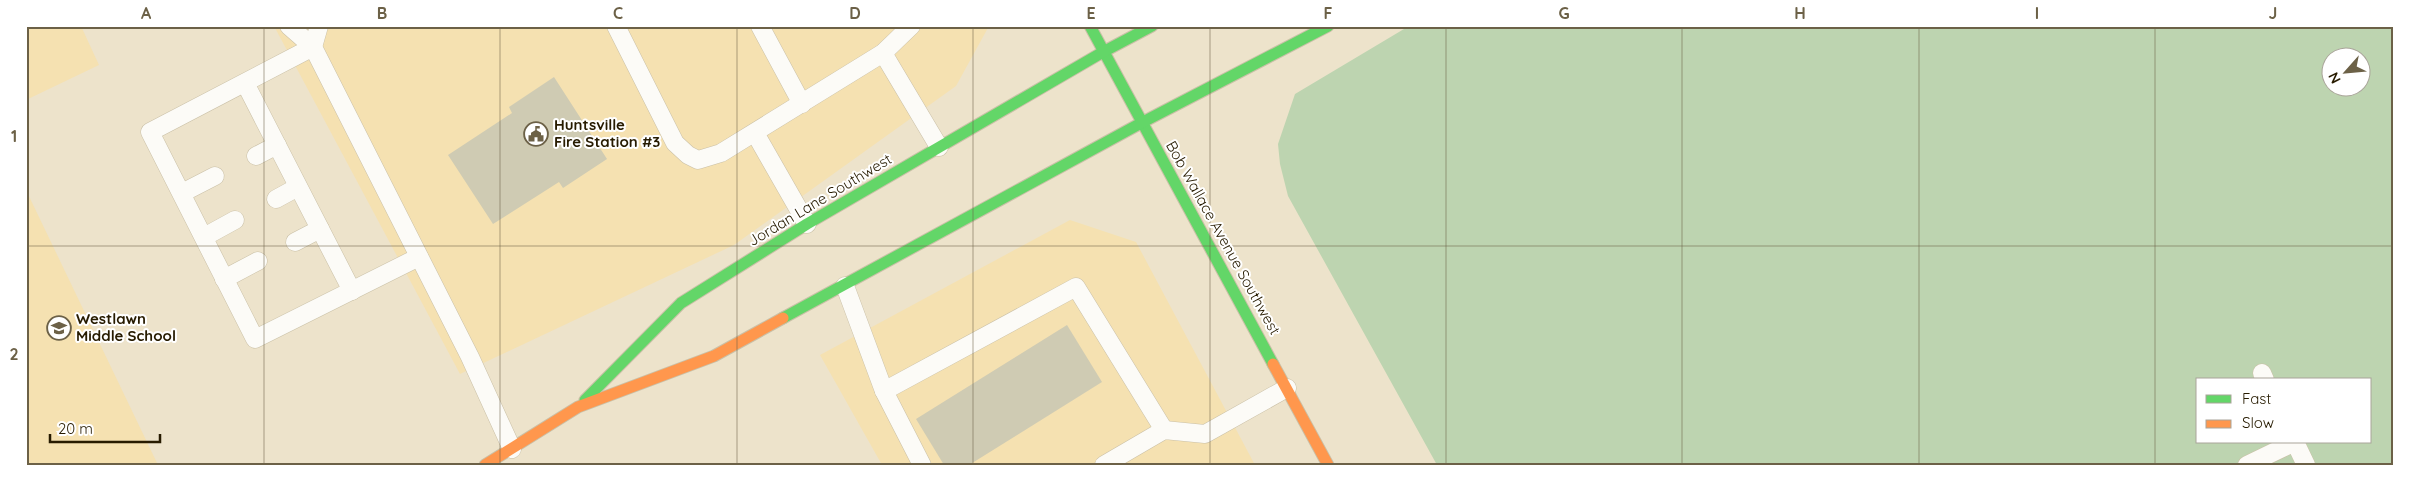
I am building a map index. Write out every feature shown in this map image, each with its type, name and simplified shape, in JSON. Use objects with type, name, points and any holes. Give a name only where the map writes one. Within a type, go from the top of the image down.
[{"type":"main road","name":"Bob Wallace Avenue Southwest","points":[[1090,26],[1328,465]]},
{"type":"main road","name":"Jordan Lane Southwest","points":[[578,407],[681,303],[807,224],[1103,52],[1152,26]]},
{"type":"main road","name":"Jordan Lane Southwest","points":[[485,465],[578,407],[714,356],[1143,122],[1328,26]]},
{"type":"lane","points":[[289,26],[313,47],[470,358],[512,449]]},
{"type":"lane","points":[[319,26],[313,47],[150,132],[255,339],[419,257]]},
{"type":"lane","points":[[616,26],[675,143],[688,155],[698,160],[721,153],[802,104],[883,53],[911,26]]},
{"type":"lane","points":[[760,26],[802,104]]},
{"type":"lane","points":[[883,53],[939,147]]},
{"type":"lane","points":[[245,83],[352,291]]},
{"type":"lane","points":[[755,133],[807,224]]},
{"type":"lane","points":[[256,156],[277,145]]},
{"type":"lane","points":[[182,193],[215,176]]},
{"type":"lane","points":[[276,199],[298,187]]},
{"type":"lane","points":[[204,237],[235,220]]},
{"type":"lane","points":[[295,242],[320,229]]},
{"type":"lane","points":[[224,279],[258,261]]},
{"type":"lane","points":[[845,286],[884,391],[922,465]]},
{"type":"lane","points":[[884,391],[1076,287],[1164,430]]},
{"type":"lane","points":[[1104,465],[1164,430],[1205,434],[1287,388]]},
{"type":"lane","points":[[2247,465],[2291,444]]},
{"type":"lane","points":[[2296,444],[2306,465]]},
{"type":"shaded area","points":[[26,26],[81,26],[99,65],[26,100]]},
{"type":"shaded area","points":[[274,26],[989,26],[956,86],[734,245],[460,374]]},
{"type":"shaded area","name":"Westlawn Middle School","points":[[26,190],[158,465],[26,465]]},
{"type":"shaded area","points":[[1070,220],[1136,242],[1255,465],[882,465],[820,355]]},
{"type":"green space","points":[[1409,26],[2393,26],[2393,465],[1437,465],[1288,196],[1280,164],[1278,144],[1295,94]]},
{"type":"building","name":"Huntsville Fire Station #3","points":[[554,77],[607,159],[563,188],[559,182],[493,224],[448,155],[512,113],[509,107]]},
{"type":"building","points":[[1067,325],[1102,382],[969,465],[944,465],[916,419]]},
{"type":"traffic: fast","points":[[1090,26],[1273,364]]},
{"type":"traffic: fast","points":[[585,400],[681,303],[807,224],[1103,52],[1152,26]]},
{"type":"traffic: fast","points":[[783,318],[1143,122],[1328,26]]},
{"type":"traffic: slow","points":[[485,465],[578,407],[714,356],[783,318]]},
{"type":"traffic: slow","points":[[1273,364],[1328,465]]},
{"type":"place","name":"Huntsville Fire Station #3","points":[[536,134]]},
{"type":"place","name":"Westlawn Middle School","points":[[59,328]]}]
